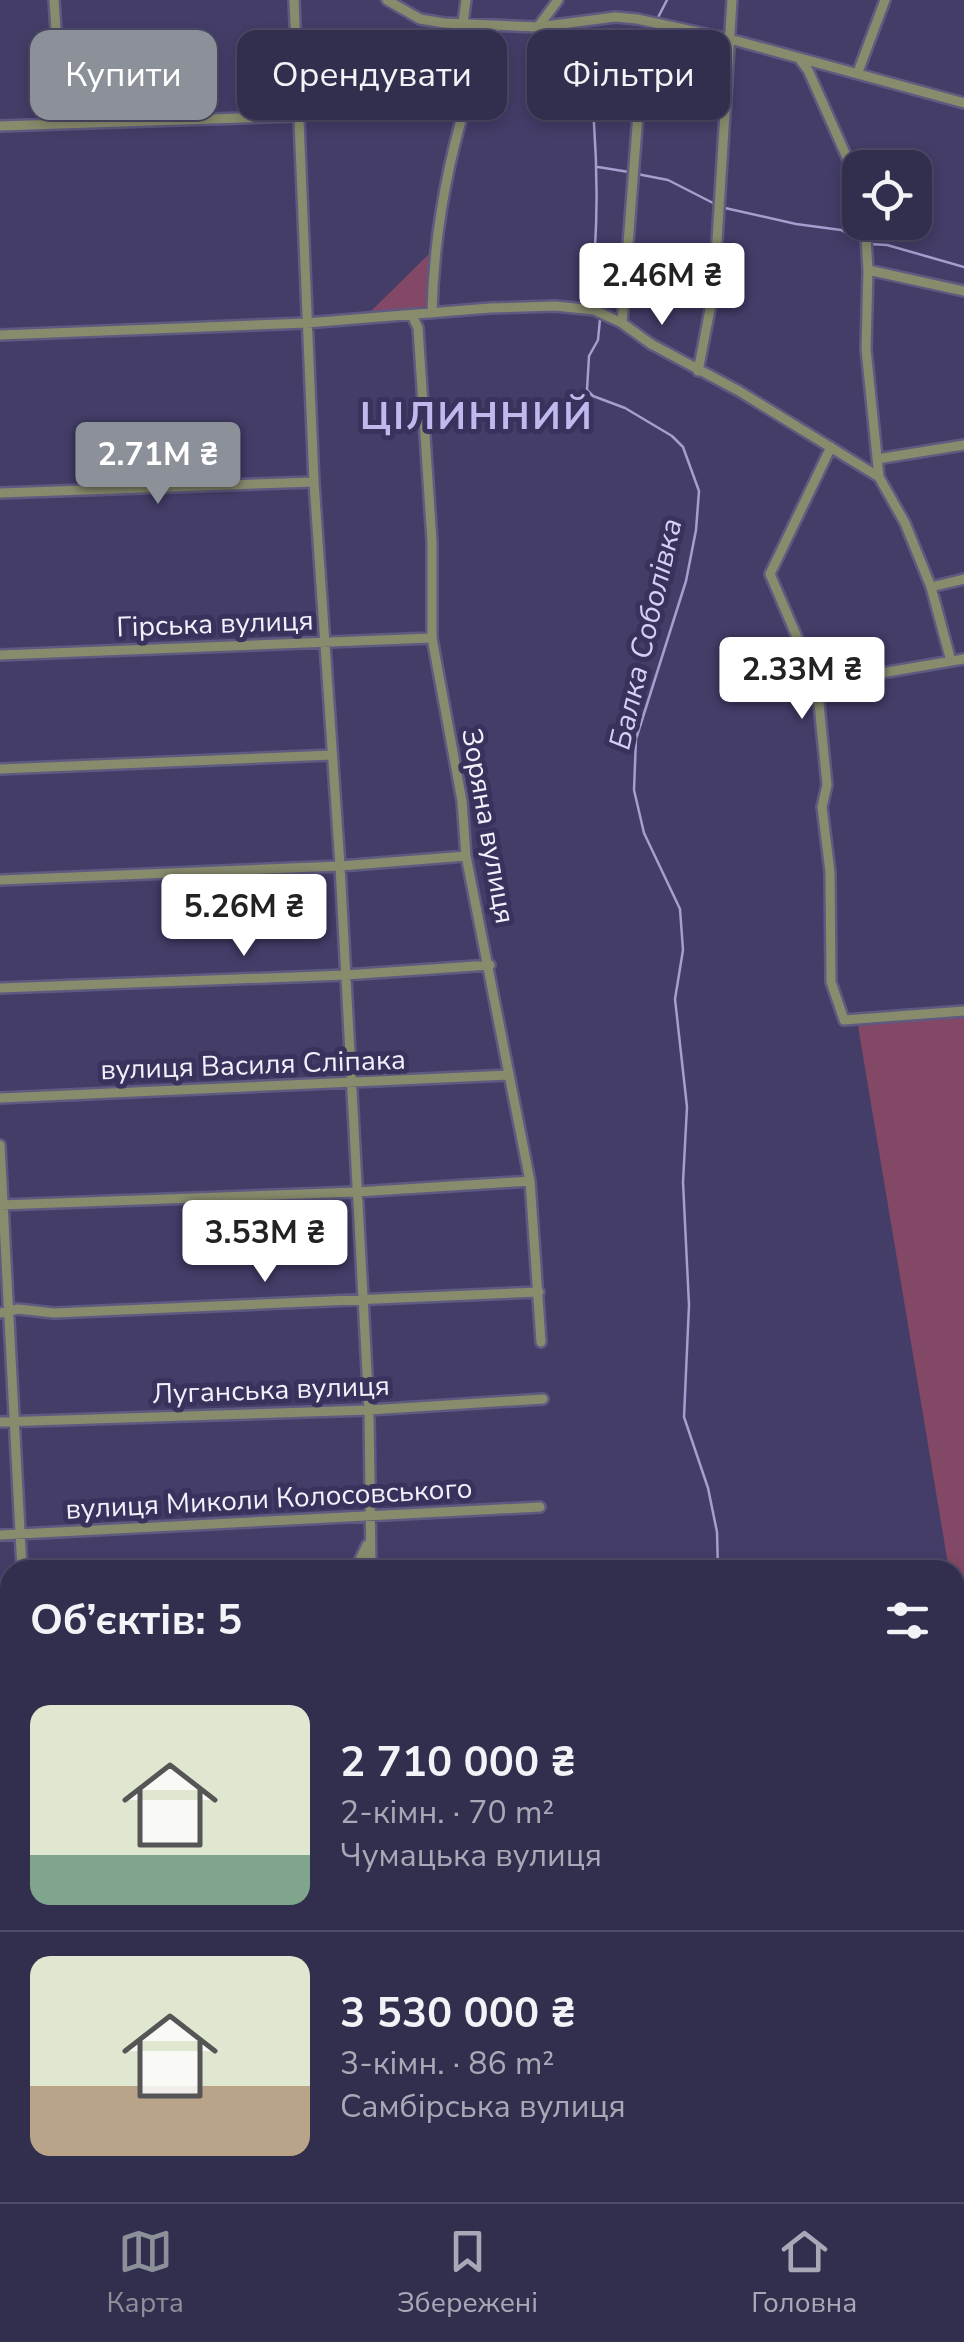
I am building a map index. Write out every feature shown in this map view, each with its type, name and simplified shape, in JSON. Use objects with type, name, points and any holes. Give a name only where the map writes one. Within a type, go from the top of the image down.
[{"type":"street","points":[[54,0],[62,122]]},
{"type":"street","points":[[294,0],[295,30]]},
{"type":"street","points":[[388,0],[420,19],[538,27],[615,17],[683,30]]},
{"type":"street","points":[[463,23],[466,0]]},
{"type":"street","points":[[538,27],[558,0]]},
{"type":"street","points":[[732,0],[730,39],[964,103]]},
{"type":"street","points":[[858,72],[885,0]]},
{"type":"street","points":[[432,312],[434,252],[452,169],[476,68],[496,26]]},
{"type":"street","points":[[622,322],[638,114],[662,26]]},
{"type":"street","points":[[799,58],[844,150]]},
{"type":"street","points":[[0,126],[237,118]]},
{"type":"street","points":[[296,120],[369,1410],[370,1560]]},
{"type":"street","points":[[698,371],[714,289],[725,120]]},
{"type":"street","points":[[866,240],[866,349],[879,477],[905,523],[931,587],[951,661]]},
{"type":"street","points":[[868,270],[964,291]]},
{"type":"street","points":[[0,334],[306,324],[555,306],[594,310],[622,322],[651,344],[739,391],[879,477]]},
{"type":"street","name":"Зоряна вулиця","points":[[412,315],[418,328],[430,489],[432,638],[455,757],[466,856],[530,1181],[541,1342]]},
{"type":"street","points":[[877,460],[964,445]]},
{"type":"street","points":[[831,447],[770,574],[818,684],[827,785],[822,808],[830,872],[832,982],[844,1020],[964,1011]]},
{"type":"street","points":[[0,493],[314,482]]},
{"type":"street","points":[[931,587],[964,579]]},
{"type":"street","name":"Гірська вулиця","points":[[0,655],[432,638]]},
{"type":"street","points":[[818,684],[964,659]]},
{"type":"street","points":[[0,769],[332,755]]},
{"type":"street","points":[[0,880],[340,866],[466,856]]},
{"type":"street","points":[[0,988],[345,975],[490,965]]},
{"type":"street","name":"вулиця Василя Сліпака","points":[[0,1098],[509,1075]]},
{"type":"street","points":[[0,1145],[4,1311],[22,1560]]},
{"type":"street","points":[[2,1205],[357,1192],[530,1181]]},
{"type":"street","points":[[4,1311],[54,1313],[540,1292]]},
{"type":"street","name":"Луганська вулиця","points":[[0,1422],[369,1410],[542,1399]]},
{"type":"street","name":"вулиця Миколи Колосовського","points":[[0,1535],[540,1507]]},
{"type":"street","points":[[360,1560],[370,1537]]},
{"type":"shaded area","points":[[429,254],[427,307],[370,312]]},
{"type":"shaded area","points":[[964,1016],[964,1560],[947,1560],[858,1026]]},
{"type":"waterway","name":"Балка Соболівка","points":[[599,307],[590,301],[588,288],[597,198],[586,47],[593,33],[650,33],[667,0]]},
{"type":"waterway","points":[[598,167],[629,172]]},
{"type":"waterway","points":[[637,174],[668,180],[717,205]]},
{"type":"waterway","points":[[725,208],[841,230],[862,241]]},
{"type":"waterway","points":[[869,244],[887,245],[964,267]]},
{"type":"waterway","name":"Балка Соболівка","points":[[600,319],[598,340],[589,356],[587,390],[672,436],[683,447],[699,491],[686,581],[636,739],[634,790],[644,833],[680,909],[683,950],[675,999],[687,1107],[683,1182],[689,1305],[684,1417],[708,1488],[717,1532],[718,1560]]},
{"type":"district","name":"ЦІЛИННИЙ","points":[[477,416]]}]
